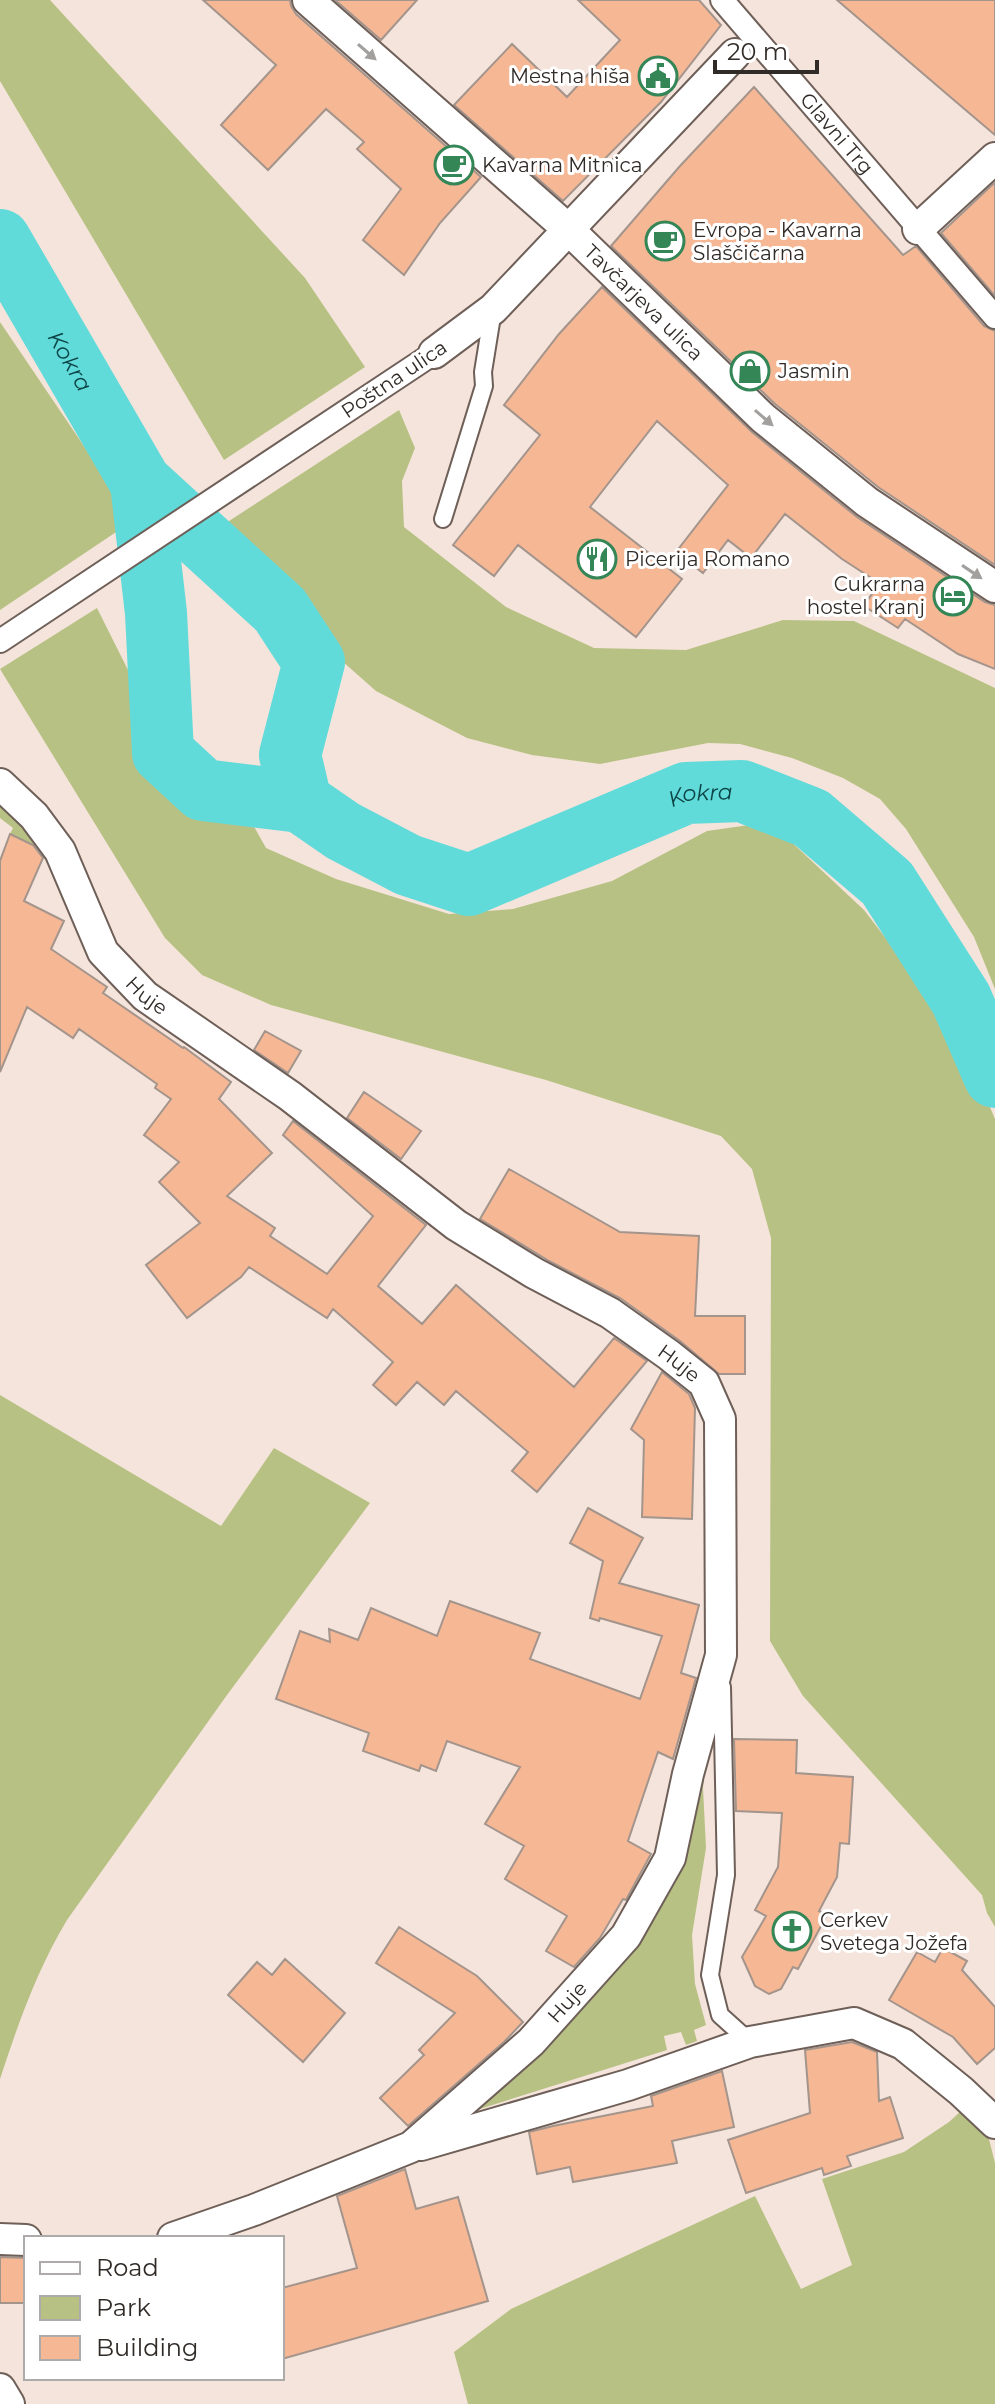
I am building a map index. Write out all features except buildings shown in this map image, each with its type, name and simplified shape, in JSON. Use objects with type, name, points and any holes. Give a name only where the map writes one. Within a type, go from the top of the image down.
[{"type":"street","name":"Tavčarjeva ulica","points":[[308,0],[569,230],[763,418],[867,502],[995,587]]},
{"type":"street","points":[[722,0],[744,47]]},
{"type":"street","name":"Poštna ulica","points":[[0,641],[434,353],[493,309],[744,47]]},
{"type":"street","name":"Glavni Trg","points":[[744,47],[827,121],[995,317]]},
{"type":"street","points":[[918,229],[995,158]]},
{"type":"street","name":"Huje","points":[[0,784],[34,816],[60,851],[103,952],[145,996],[290,1096],[456,1225],[534,1273],[610,1313],[704,1383],[720,1419],[721,1655],[688,1774],[670,1858],[626,1936],[531,2042],[411,2147]]},
{"type":"street","name":"Huje","points":[[179,2236],[254,2210],[411,2147],[628,2085],[750,2042],[854,2023],[903,2044],[995,2123]]},
{"type":"street","points":[[0,2239],[24,2240]]},
{"type":"street","points":[[0,2389],[9,2404]]},
{"type":"lane","points":[[443,519],[484,386],[483,372],[493,309]]},
{"type":"lane","points":[[721,1655],[726,1875],[710,1975],[720,2015],[750,2042]]},
{"type":"green space","points":[[0,0],[50,0],[305,278],[365,367],[224,460],[0,81]]},
{"type":"green space","points":[[0,322],[134,520],[0,610]]},
{"type":"green space","points":[[399,410],[415,448],[402,481],[404,527],[506,607],[594,648],[686,650],[783,620],[854,621],[995,688],[995,989],[974,937],[906,829],[880,799],[843,778],[792,758],[740,744],[708,743],[600,764],[532,755],[467,738],[376,691],[325,646],[302,636],[272,599],[226,523]]},
{"type":"green space","points":[[97,608],[166,746],[243,807],[266,848],[336,879],[449,914],[513,909],[612,881],[707,831],[749,825],[785,836],[864,910],[924,988],[976,1074],[995,1119],[995,1927],[982,1895],[803,1696],[770,1641],[771,1238],[752,1169],[721,1136],[546,1080],[271,1005],[202,975],[165,938],[0,669]]},
{"type":"green space","points":[[0,804],[46,851],[10,834],[13,828],[0,818]]},
{"type":"green space","points":[[0,1395],[221,1526],[274,1448],[370,1503],[227,1695],[67,1920],[29,1998],[0,2079]]},
{"type":"green space","points":[[710,1712],[703,1788],[706,1848],[692,1935],[695,1984],[706,2025],[694,2030],[697,2041],[686,2045],[681,2032],[664,2036],[667,2050],[467,2113],[635,1940]]},
{"type":"green space","points":[[962,2110],[989,2139],[995,2163],[995,2404],[468,2404],[454,2352],[511,2309],[755,2196],[801,2289],[852,2265],[822,2179],[904,2152]]},
{"type":"waterway","name":"Kokra","points":[[0,240],[141,483],[280,610],[314,662],[290,755],[301,802],[343,831],[408,865],[469,885],[686,793],[742,791],[811,818],[887,883],[961,999],[995,1077]]},
{"type":"waterway","name":"Kokra","points":[[141,483],[156,613],[163,753],[203,790],[301,802]]},
{"type":"place","name":"Mestna hiša","points":[[658,76]]},
{"type":"place","name":"Kavarna Mitnica","points":[[454,165]]},
{"type":"place","name":"Evropa - Kavarna Slaščičarna","points":[[665,241]]},
{"type":"place","name":"Jasmin","points":[[750,371]]},
{"type":"place","name":"Picerija Romano","points":[[597,559]]},
{"type":"place","name":"Cukrarna hostel Kranj","points":[[953,596]]},
{"type":"place","name":"Cerkev Svetega Jožefa","points":[[792,1931]]}]
